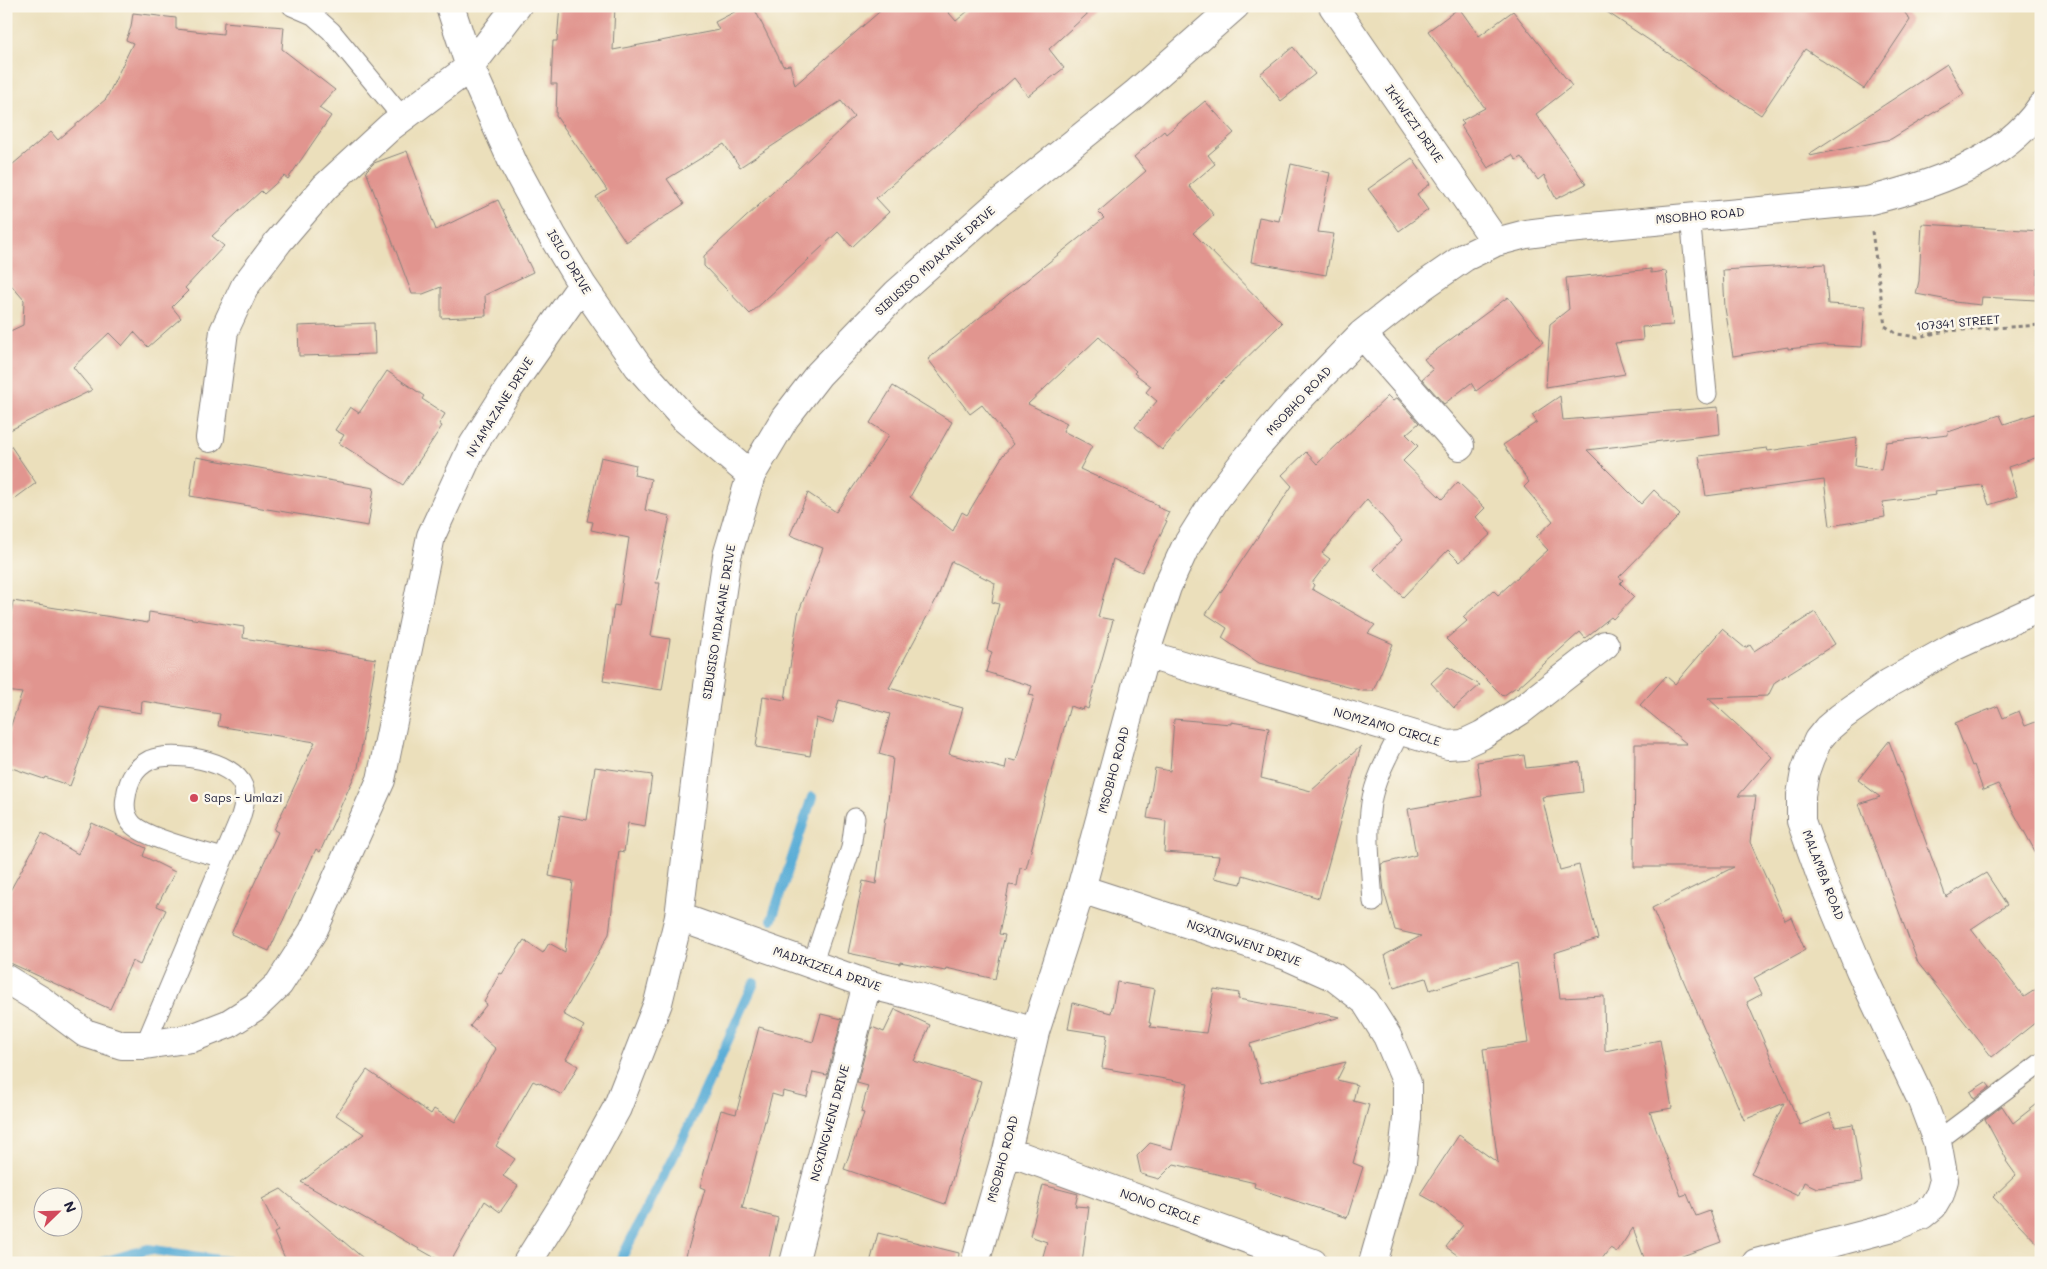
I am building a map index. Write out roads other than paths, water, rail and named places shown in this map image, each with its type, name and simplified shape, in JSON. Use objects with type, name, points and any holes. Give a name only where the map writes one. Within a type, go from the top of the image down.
[{"type":"street","name":"ISILO DRIVE","points":[[450,6],[470,67],[514,165],[582,285],[638,366],[685,419],[751,475]]},
{"type":"street","points":[[210,438],[224,331],[245,286],[278,242],[325,187],[390,127],[470,67],[517,6]]},
{"type":"street","name":"SIBUSISO MDAKANE DRIVE","points":[[526,1263],[569,1196],[617,1108],[658,1003],[679,917],[700,743],[726,556],[751,475],[785,418],[819,374],[897,293],[992,209],[1135,94],[1234,6]]},
{"type":"street","name":"IKHWEZI DRIVE","points":[[1333,6],[1496,242]]},
{"type":"street","name":"MSOBHO ROAD","points":[[975,1263],[1007,1151],[1034,1032],[1081,889],[1145,654],[1167,587],[1185,548],[1214,500],[1294,404],[1362,334],[1465,256],[1496,242],[1526,234],[1558,230],[1690,216],[1867,201],[1911,190],[1968,166],[1993,152],[2029,124],[2041,107]]},
{"type":"street","name":"NYAMAZANE DRIVE","points":[[6,979],[42,1001],[85,1033],[122,1046],[145,1045],[192,1038],[228,1024],[255,1007],[278,984],[313,931],[381,780],[431,536],[473,445],[508,390],[582,285]]},
{"type":"street","points":[[1362,334],[1460,446]]},
{"type":"street","name":"MALAMBA ROAD","points":[[1756,1263],[1893,1227],[1922,1215],[1933,1206],[1940,1194],[1944,1180],[1944,1169],[1937,1141],[1922,1101],[1860,970],[1820,874],[1801,821],[1801,795],[1805,772],[1818,740],[1841,716],[1889,684],[1955,646],[2041,607]]},
{"type":"street","name":"NOMZAMO CIRCLE","points":[[1145,654],[1448,745],[1463,744],[1482,735],[1520,710],[1605,645]]},
{"type":"street","name":"NGXINGWENI DRIVE","points":[[1081,889],[1287,956],[1334,978],[1365,1001],[1387,1036],[1407,1083],[1407,1118],[1402,1162],[1373,1263]]},
{"type":"street","name":"MADIKIZELA DRIVE","points":[[679,917],[867,984],[911,995],[1034,1032]]},
{"type":"street","name":"NGXINGWENI DRIVE","points":[[794,1263],[867,984]]},
{"type":"street","name":"NONO CIRCLE","points":[[1007,1151],[1313,1263]]},
{"type":"lane","points":[[292,6],[313,15],[331,31],[403,118]]},
{"type":"lane","points":[[1690,216],[1707,394]]},
{"type":"lane","points":[[1373,902],[1368,836],[1372,801],[1384,765],[1400,732]]},
{"type":"lane","points":[[145,1045],[223,858],[245,803],[244,786],[238,778],[221,766],[181,756],[150,760],[139,768],[128,785],[124,804],[126,814],[133,825],[145,832],[223,858]]},
{"type":"lane","points":[[812,965],[851,848],[855,818]]},
{"type":"lane","points":[[1937,1141],[2041,1063]]},
{"type":"waterway","points":[[772,919],[812,797]]},
{"type":"waterway","points":[[619,1263],[686,1132],[754,983]]},
{"type":"waterway","points":[[100,1263],[148,1249],[238,1263]]},
{"type":"place","name":"Saps - Umlazi","points":[[194,798]]}]
